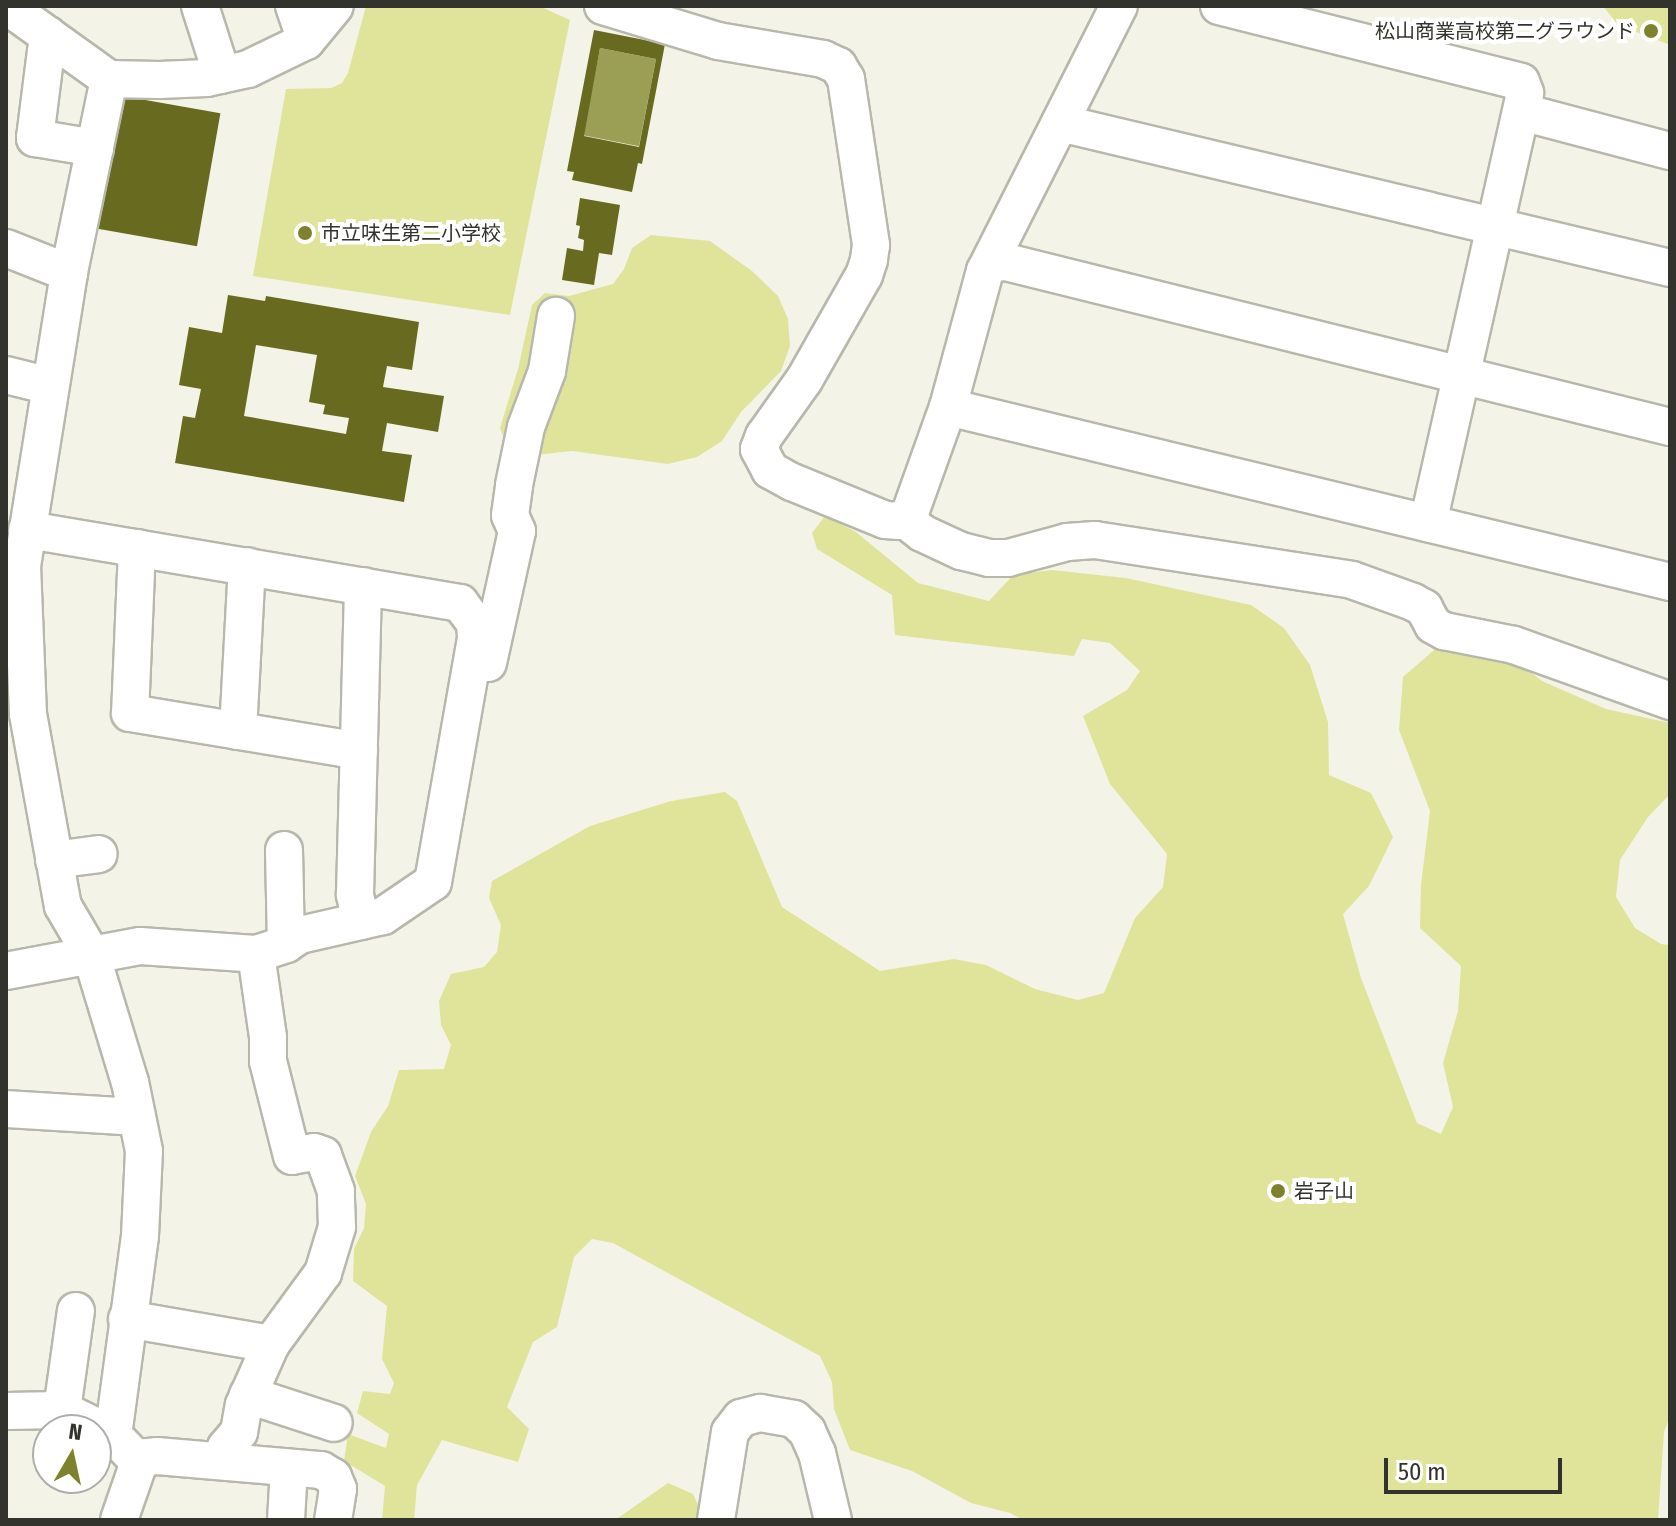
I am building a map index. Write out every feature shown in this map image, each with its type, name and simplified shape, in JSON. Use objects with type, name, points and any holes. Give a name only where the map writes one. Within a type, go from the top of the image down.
[{"type":"street","points":[[7,6],[109,79],[171,80],[248,69],[306,41],[335,6]]},
{"type":"street","points":[[200,6],[222,75]]},
{"type":"street","points":[[294,6],[306,41]]},
{"type":"street","points":[[618,9],[718,41],[823,59],[838,66],[846,79],[871,245],[869,260],[864,275],[804,380],[764,436],[759,449],[770,470],[885,520],[903,518],[910,513],[948,407],[985,271],[992,263],[1119,6]]},
{"type":"street","points":[[1219,6],[1521,82],[1525,93],[1522,112],[1459,374],[1428,523]]},
{"type":"street","points":[[48,35],[35,138],[95,148]]},
{"type":"street","points":[[109,79],[69,273],[50,386],[22,511],[22,565],[15,666],[63,906],[91,954],[144,1151],[144,1190],[127,1319],[124,1447],[137,1468],[119,1520]]},
{"type":"street","points":[[1522,112],[1670,151]]},
{"type":"street","points":[[1060,123],[1670,268]]},
{"type":"street","points":[[6,248],[69,273]]},
{"type":"street","points":[[992,263],[1006,262],[1670,427]]},
{"type":"street","points":[[466,704],[479,695],[484,684],[517,531],[510,515],[514,485],[526,427],[547,371],[556,316]]},
{"type":"street","points":[[6,375],[50,386]]},
{"type":"street","points":[[948,407],[1670,582]]},
{"type":"street","points":[[6,971],[91,954],[165,946],[271,949],[300,935],[383,916],[433,882],[476,637],[467,609],[460,603],[137,548],[22,511]]},
{"type":"street","points":[[903,518],[922,533],[961,551],[989,558],[1008,558],[1067,542],[1095,540],[1352,580],[1424,608],[1433,625],[1444,631],[1514,645],[1670,701]]},
{"type":"street","points":[[137,548],[130,713],[359,751]]},
{"type":"street","points":[[238,731],[247,566]]},
{"type":"street","points":[[361,921],[355,894],[363,586]]},
{"type":"street","points":[[223,1461],[226,1447],[239,1432],[248,1395],[258,1380],[271,1344],[323,1273],[337,1227],[336,1191],[323,1155],[314,1152],[292,1156],[268,1061],[271,949],[284,850]]},
{"type":"street","points":[[54,860],[99,854]]},
{"type":"street","points":[[6,1109],[137,1117]]},
{"type":"street","points":[[62,1410],[76,1311]]},
{"type":"street","points":[[127,1319],[271,1344]]},
{"type":"street","points":[[248,1395],[334,1423]]},
{"type":"street","points":[[6,1411],[62,1410],[124,1447],[223,1461],[321,1470],[333,1477],[338,1489],[333,1520]]},
{"type":"street","points":[[716,1520],[730,1432],[741,1418],[760,1413],[794,1419],[807,1431],[817,1453],[833,1520]]},
{"type":"street","points":[[286,1520],[289,1468]]},
{"type":"shaded area","points":[[366,6],[539,6],[570,20],[510,315],[253,276],[286,89],[331,88],[342,83],[348,73]]},
{"type":"shaded area","name":"松山商業高校第二グラウンド","points":[[1603,6],[1670,6],[1670,45],[1618,25]]},
{"type":"shaded area","points":[[600,48],[656,59],[639,146],[583,135]]},
{"type":"shaded area","points":[[651,235],[710,241],[752,271],[778,296],[788,319],[790,346],[781,371],[741,412],[722,441],[697,457],[668,464],[572,451],[535,455],[507,447],[500,428],[518,369],[532,305],[545,293],[569,296],[613,284],[624,269],[632,248]]},
{"type":"shaded area","points":[[825,516],[856,532],[918,583],[989,601],[1013,575],[1052,570],[1126,578],[1251,605],[1284,628],[1310,665],[1328,722],[1329,775],[1371,793],[1393,837],[1369,886],[1343,914],[1361,978],[1417,1123],[1441,1134],[1453,1107],[1443,1063],[1458,1011],[1461,966],[1420,928],[1421,885],[1430,811],[1399,730],[1403,677],[1441,644],[1504,652],[1542,681],[1606,709],[1670,723],[1670,794],[1648,817],[1620,860],[1616,897],[1635,928],[1661,944],[1670,945],[1670,1416],[1664,1432],[1658,1520],[1023,1520],[1010,1513],[971,1503],[912,1471],[850,1450],[834,1409],[832,1382],[820,1356],[613,1243],[592,1239],[574,1257],[557,1327],[533,1342],[507,1407],[529,1429],[518,1462],[442,1440],[417,1485],[414,1520],[382,1520],[385,1486],[344,1461],[348,1434],[386,1448],[389,1434],[357,1413],[363,1391],[390,1394],[394,1383],[382,1359],[387,1306],[353,1281],[354,1249],[364,1228],[366,1204],[355,1176],[371,1132],[388,1106],[399,1070],[444,1069],[451,1045],[441,1025],[439,1001],[451,974],[484,967],[497,952],[501,925],[489,898],[492,881],[590,826],[671,801],[725,792],[737,801],[782,907],[880,971],[954,959],[986,965],[1035,989],[1078,1000],[1104,993],[1135,918],[1163,887],[1167,854],[1110,784],[1083,716],[1127,690],[1140,671],[1110,643],[1082,639],[1074,656],[895,635],[892,595],[817,549],[812,533]]},
{"type":"shaded area","points":[[668,1483],[693,1494],[705,1520],[615,1520]]},
{"type":"building","points":[[594,30],[665,44],[642,164],[638,163],[632,192],[572,180],[574,172],[567,171]],"holes":[[[600,48],[656,59],[639,147],[584,136]]]},
{"type":"building","points":[[117,95],[220,113],[197,246],[94,228]]},
{"type":"building","points":[[580,198],[620,205],[612,255],[599,253],[594,285],[562,280],[567,248],[583,251],[584,240],[578,238],[580,226],[576,225]]},
{"type":"building","points":[[228,295],[265,301],[266,296],[419,322],[412,370],[387,366],[383,387],[444,396],[438,432],[387,423],[382,451],[412,455],[404,502],[175,463],[183,416],[195,418],[201,389],[179,385],[189,327],[222,333]],"holes":[[[256,345],[317,355],[309,402],[325,405],[323,414],[349,418],[346,434],[244,416]]]},
{"type":"place","name":"松山商業高校第二グラウンド","points":[[1651,31]]},
{"type":"place","name":"市立味生第二小学校","points":[[305,233]]},
{"type":"place","name":"岩子山","points":[[1278,1191]]}]
